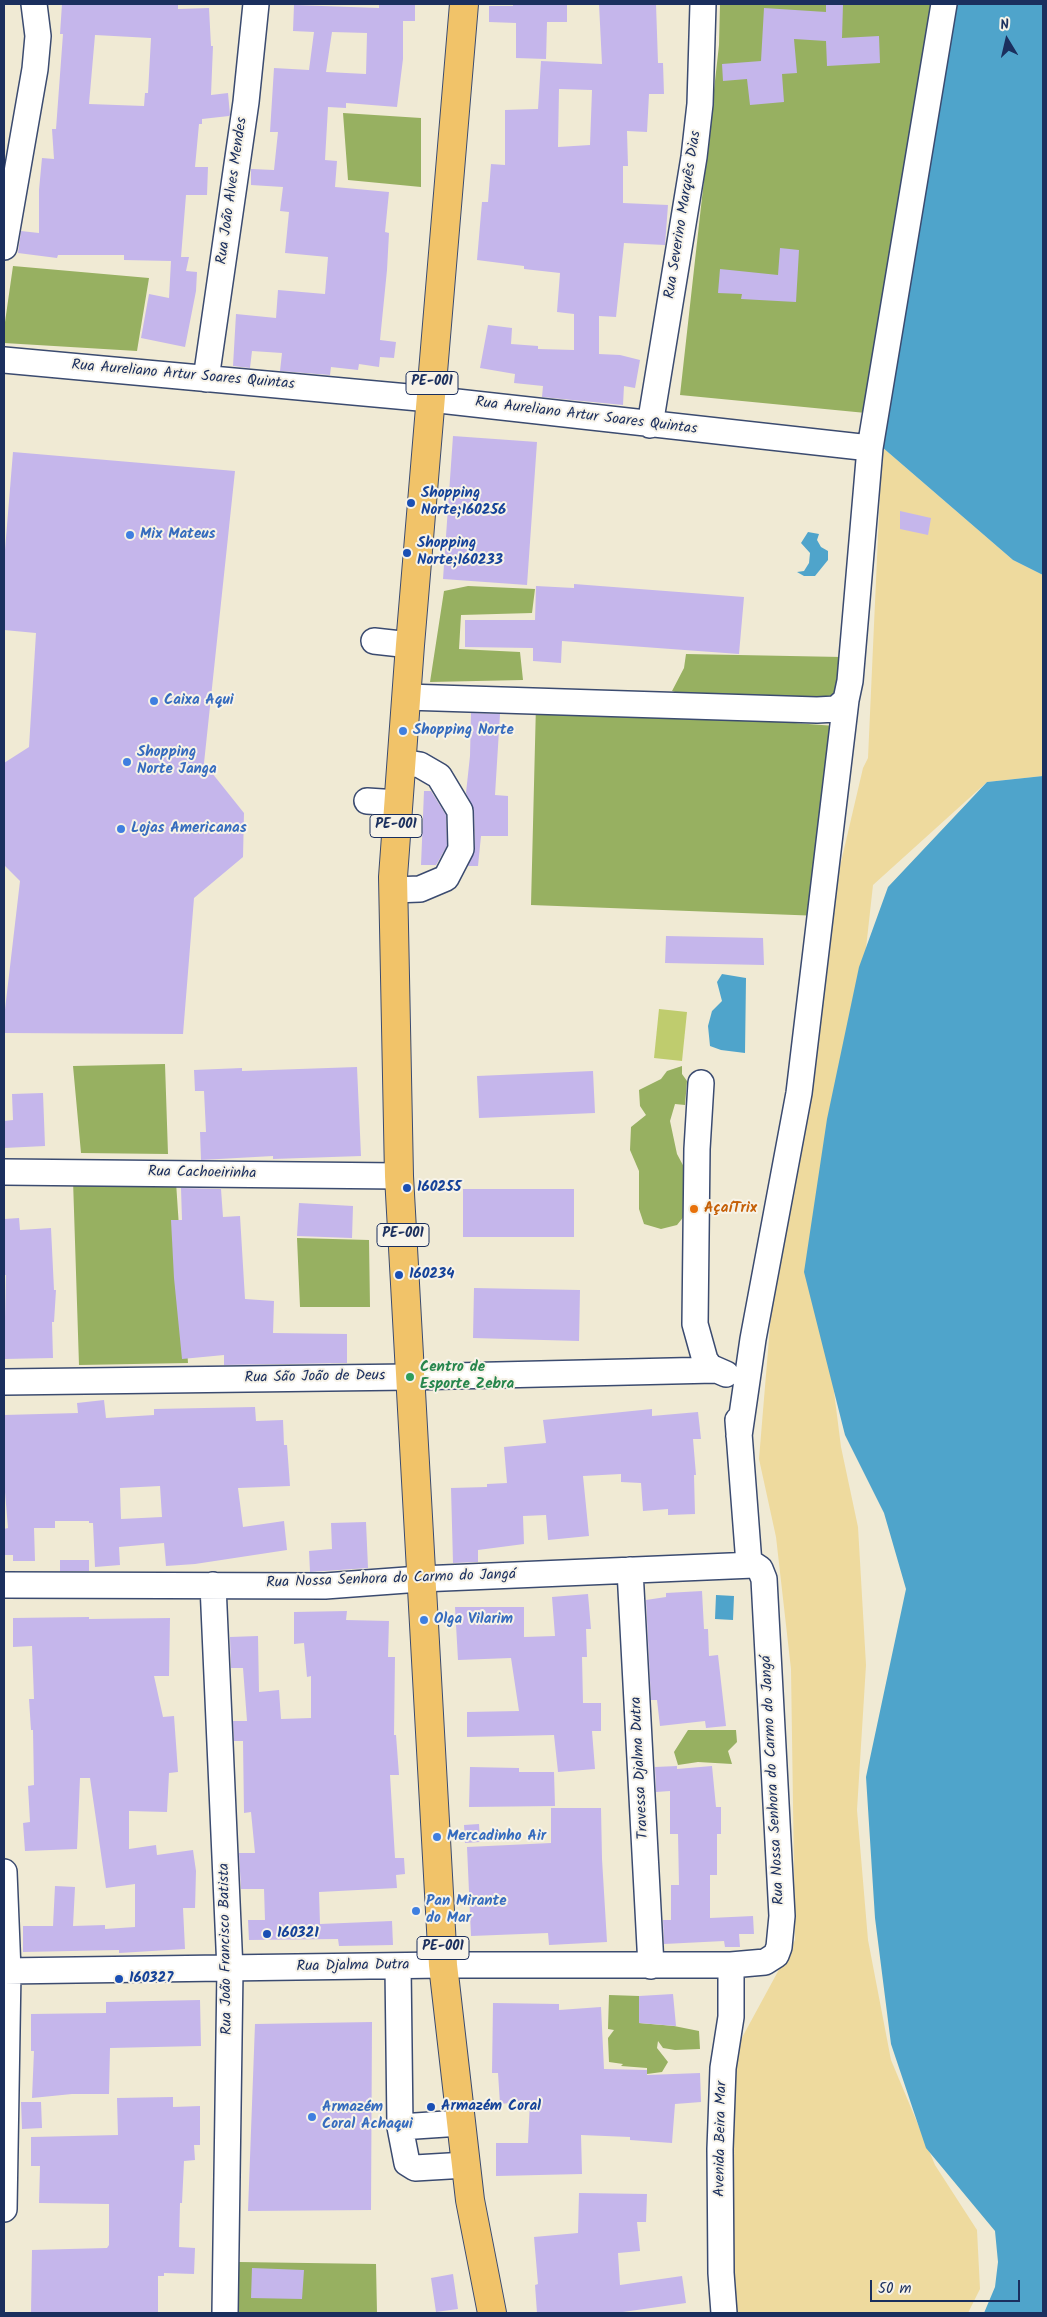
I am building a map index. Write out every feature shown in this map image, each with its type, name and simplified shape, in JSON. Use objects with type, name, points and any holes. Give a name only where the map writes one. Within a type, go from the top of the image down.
[{"type":"main road","name":"PE-001","points":[[464,4],[410,645],[393,890],[399,1176],[420,1579],[444,1965],[470,2200],[492,2313]]},
{"type":"street","points":[[4,247],[35,69],[38,36],[34,4]]},
{"type":"street","name":"Rua João Alves Mendes","points":[[206,379],[246,102],[256,4]]},
{"type":"street","name":"Rua Severino Marquês Dias","points":[[650,425],[695,148],[700,104],[703,4]]},
{"type":"street","points":[[739,1436],[754,1340],[799,1093],[846,700],[850,681],[870,448],[944,4]]},
{"type":"street","name":"Rua Aureliano Artur Soares Quintas","points":[[4,360],[430,399],[870,448]]},
{"type":"street","points":[[374,641],[410,645]]},
{"type":"street","points":[[406,697],[817,710],[836,709],[846,700]]},
{"type":"street","points":[[393,890],[420,889],[446,878],[461,849],[460,811],[439,776],[420,765],[401,762]]},
{"type":"street","points":[[367,801],[398,803]]},
{"type":"street","points":[[701,1083],[695,1324],[705,1360],[715,1370],[724,1372],[732,1378],[736,1389],[749,1564]]},
{"type":"street","name":"Rua Cachoeirinha","points":[[4,1172],[399,1176]]},
{"type":"street","name":"Rua São João de Deus","points":[[4,1382],[410,1377],[715,1370]]},
{"type":"street","name":"Rua Nossa Senhora do Carmo do Jangá","points":[[4,1585],[213,1584],[325,1586],[420,1579],[754,1565],[760,1569],[764,1579],[782,1916],[780,1947],[772,1960],[731,1965]]},
{"type":"street","name":"Travessa Djalma Dutra","points":[[630,1570],[651,1966]]},
{"type":"street","name":"Rua João Francisco Batista","points":[[213,1584],[230,1970],[225,2313]]},
{"type":"street","points":[[4,1872],[6,1971],[4,2209]]},
{"type":"street","name":"Rua Djalma Dutra","points":[[6,1971],[230,1970],[444,1965],[731,1965]]},
{"type":"street","name":"Avenida Beira Mar","points":[[724,2313],[721,2273],[720,2148],[723,2068],[731,2017],[731,1965]]},
{"type":"street","points":[[398,1966],[400,2127],[407,2163],[415,2168],[466,2165]]},
{"type":"street","points":[[400,2127],[461,2123]]},
{"type":"green space","points":[[720,4],[943,4],[866,413],[680,395],[719,45]]},
{"type":"green space","points":[[343,113],[421,118],[421,187],[348,180]]},
{"type":"green space","points":[[13,266],[149,278],[137,351],[4,343],[4,329]]},
{"type":"green space","points":[[468,586],[535,589],[532,613],[461,615],[459,649],[520,652],[523,680],[430,682],[444,591]]},
{"type":"green space","points":[[686,654],[842,657],[839,704],[695,698],[672,691],[684,668]]},
{"type":"green space","points":[[536,704],[849,727],[821,916],[531,905]]},
{"type":"green space","points":[[659,1009],[687,1012],[682,1061],[654,1058]]},
{"type":"green space","points":[[165,1064],[168,1154],[81,1153],[73,1066]]},
{"type":"green space","points":[[682,1066],[682,1074],[687,1081],[685,1105],[675,1104],[670,1121],[677,1154],[693,1184],[689,1210],[677,1225],[661,1229],[644,1224],[639,1209],[639,1171],[630,1150],[631,1127],[646,1115],[640,1106],[639,1090],[661,1079],[667,1071]]},
{"type":"green space","points":[[73,1180],[176,1182],[188,1363],[79,1365]]},
{"type":"green space","points":[[297,1238],[369,1240],[370,1307],[300,1307]]},
{"type":"green space","points":[[688,1730],[736,1730],[737,1742],[728,1751],[732,1764],[698,1762],[678,1765],[674,1752]]},
{"type":"green space","points":[[609,1995],[639,1996],[639,2023],[674,2026],[699,2031],[700,2049],[675,2050],[663,2048],[658,2041],[657,2048],[668,2062],[662,2072],[647,2074],[647,2068],[621,2066],[623,2064],[609,2062],[608,2038],[614,2030],[608,2029]]},
{"type":"green space","points":[[239,2262],[376,2264],[377,2313],[237,2313]]},
{"type":"sand","points":[[882,447],[1013,560],[1043,575],[1043,776],[987,782],[873,885],[863,975],[817,1257],[841,1447],[858,1527],[866,1665],[857,1810],[868,1940],[891,2060],[935,2165],[977,2230],[980,2289],[968,2313],[735,2313],[731,2277],[730,2136],[738,2045],[795,1940],[791,1669],[776,1537],[759,1459],[774,1278],[819,956],[863,768],[868,758]]},
{"type":"water","points":[[945,4],[1043,4],[1043,575],[1013,560],[882,447]]},
{"type":"water","points":[[808,532],[819,534],[817,540],[821,547],[828,551],[828,560],[815,576],[804,576],[797,572],[804,571],[809,563],[810,553],[801,543]]},
{"type":"water","points":[[1043,776],[1043,2313],[984,2313],[995,2287],[998,2262],[995,2231],[926,2148],[891,2044],[875,1918],[866,1777],[906,1589],[884,1513],[845,1435],[804,1272],[827,1119],[859,967],[888,887],[987,782]]},
{"type":"water","points":[[722,974],[746,978],[745,1053],[721,1050],[710,1046],[708,1026],[712,1011],[722,1001],[717,982]]},
{"type":"water","points":[[716,1595],[734,1596],[733,1620],[715,1619]]},
{"type":"building","points":[[62,4],[178,4],[178,9],[209,8],[211,46],[213,46],[211,95],[228,93],[230,115],[202,119],[202,124],[199,124],[195,167],[208,167],[207,195],[186,195],[181,257],[189,257],[186,271],[197,272],[196,291],[185,347],[141,338],[149,294],[169,298],[171,261],[124,260],[124,255],[58,255],[57,258],[18,253],[21,231],[39,233],[39,190],[42,158],[54,159],[52,129],[56,129],[63,34],[60,34]],"holes":[[[95,35],[151,38],[148,93],[145,93],[144,106],[89,104]]]},
{"type":"building","points":[[379,4],[415,4],[415,21],[403,21],[403,59],[397,107],[346,103],[346,108],[328,107],[325,160],[337,161],[335,187],[389,192],[385,232],[389,233],[387,270],[380,340],[396,342],[394,358],[380,357],[379,367],[359,364],[358,370],[331,367],[330,375],[280,371],[282,353],[252,351],[250,368],[233,366],[236,314],[276,318],[278,290],[325,294],[328,257],[285,253],[289,212],[280,211],[283,187],[251,185],[251,169],[274,170],[278,132],[270,132],[274,68],[309,70],[314,32],[293,31],[294,5],[379,8]],"holes":[[[332,32],[367,33],[366,74],[326,72]]]},
{"type":"building","points":[[513,4],[567,4],[567,22],[547,22],[546,59],[516,58],[516,23],[489,22],[489,6],[513,6]]},
{"type":"building","points":[[599,4],[656,4],[658,63],[663,63],[664,94],[649,94],[647,132],[627,131],[628,166],[623,166],[623,203],[668,205],[665,245],[624,243],[616,317],[599,316],[599,354],[620,355],[640,360],[635,388],[624,386],[623,405],[542,397],[543,386],[514,383],[515,374],[480,368],[488,325],[512,328],[511,344],[538,346],[538,349],[574,350],[574,314],[557,312],[560,273],[524,269],[524,266],[477,260],[482,202],[488,202],[491,164],[505,165],[505,110],[538,109],[541,61],[602,64]],"holes":[[[559,89],[592,90],[590,145],[558,147]]]},
{"type":"building","points":[[826,4],[843,4],[842,38],[879,36],[880,63],[827,66],[826,41],[794,39],[797,73],[782,74],[784,102],[750,105],[747,79],[723,81],[722,64],[761,61],[764,8],[826,12]]},
{"type":"building","points":[[780,248],[799,250],[796,302],[741,299],[742,294],[718,293],[720,269],[778,275]]},
{"type":"building","points":[[453,436],[537,442],[527,585],[443,579]]},
{"type":"building","points":[[13,452],[235,471],[204,763],[244,813],[243,857],[194,898],[183,1034],[4,1033],[4,1018],[20,881],[4,865],[4,763],[29,747],[36,633],[4,630],[4,562]]},
{"type":"building","points":[[900,511],[931,518],[928,535],[900,529]]},
{"type":"building","points":[[574,584],[744,597],[739,654],[562,641],[561,663],[533,661],[533,648],[465,647],[465,620],[535,620],[536,586],[574,588]]},
{"type":"building","points":[[471,713],[500,714],[495,795],[508,796],[508,836],[481,836],[478,866],[468,866],[475,849],[474,810],[466,793],[470,756]]},
{"type":"building","points":[[424,791],[431,791],[446,815],[447,846],[436,865],[421,865]]},
{"type":"building","points":[[666,936],[763,938],[764,965],[665,963]]},
{"type":"building","points":[[357,1067],[361,1156],[273,1159],[273,1156],[201,1160],[200,1132],[206,1132],[204,1091],[195,1091],[194,1070],[242,1068],[242,1071]]},
{"type":"building","points":[[593,1071],[595,1113],[479,1118],[477,1076]]},
{"type":"building","points":[[43,1093],[45,1146],[4,1148],[4,1121],[13,1120],[12,1094]]},
{"type":"building","points":[[181,1188],[221,1189],[223,1217],[240,1216],[245,1299],[274,1301],[273,1333],[347,1334],[347,1363],[224,1365],[224,1355],[182,1359],[174,1278],[171,1220],[182,1220]]},
{"type":"building","points":[[463,1189],[574,1189],[574,1237],[463,1237]]},
{"type":"building","points":[[299,1203],[353,1206],[352,1238],[297,1236]]},
{"type":"building","points":[[19,1218],[20,1230],[51,1228],[54,1290],[56,1290],[54,1322],[52,1322],[53,1358],[4,1359],[6,1275],[4,1275],[4,1219]]},
{"type":"building","points":[[474,1288],[580,1290],[579,1341],[473,1338]]},
{"type":"building","points":[[104,1400],[106,1418],[154,1415],[154,1409],[255,1407],[256,1421],[283,1420],[284,1445],[287,1445],[290,1486],[238,1488],[243,1527],[284,1521],[287,1550],[195,1564],[166,1566],[164,1543],[119,1547],[120,1565],[95,1567],[93,1523],[89,1523],[89,1521],[55,1521],[55,1528],[34,1528],[35,1561],[13,1561],[13,1555],[4,1555],[4,1529],[8,1528],[4,1480],[4,1415],[78,1413],[77,1403]],"holes":[[[160,1486],[162,1517],[121,1519],[120,1488]]]},
{"type":"building","points":[[652,1409],[652,1416],[698,1412],[701,1439],[693,1439],[696,1475],[694,1475],[695,1514],[668,1515],[668,1509],[643,1511],[641,1483],[621,1482],[621,1474],[583,1476],[589,1536],[548,1540],[546,1515],[523,1516],[524,1544],[478,1550],[478,1562],[453,1563],[451,1488],[487,1487],[487,1484],[507,1483],[504,1447],[546,1443],[543,1420]]},
{"type":"building","points":[[366,1522],[368,1568],[310,1572],[309,1551],[332,1549],[331,1523]]},
{"type":"building","points":[[60,1560],[89,1560],[89,1571],[60,1571]]},
{"type":"building","points":[[702,1591],[704,1629],[708,1629],[709,1656],[718,1655],[726,1726],[706,1728],[705,1721],[660,1726],[657,1700],[651,1700],[646,1600],[666,1597],[666,1593]]},
{"type":"building","points":[[588,1594],[591,1629],[586,1629],[587,1657],[582,1657],[583,1703],[601,1703],[601,1731],[592,1731],[595,1769],[558,1772],[554,1735],[467,1737],[467,1712],[519,1711],[511,1658],[458,1660],[455,1607],[524,1607],[524,1637],[555,1636],[552,1597]]},
{"type":"building","points":[[347,1611],[346,1620],[389,1621],[388,1657],[395,1657],[394,1735],[396,1735],[399,1775],[390,1775],[395,1858],[404,1858],[405,1874],[396,1875],[397,1888],[319,1892],[320,1924],[392,1921],[393,1945],[339,1946],[338,1939],[249,1940],[248,1920],[265,1920],[264,1889],[241,1889],[239,1853],[255,1853],[251,1812],[244,1813],[243,1741],[234,1741],[233,1721],[247,1721],[243,1668],[231,1668],[230,1637],[258,1636],[259,1692],[279,1690],[281,1719],[311,1718],[311,1676],[307,1677],[304,1643],[294,1644],[294,1612]]},
{"type":"building","points":[[89,1617],[89,1619],[170,1618],[169,1676],[154,1676],[163,1717],[174,1716],[178,1772],[169,1773],[167,1812],[129,1811],[129,1849],[156,1845],[157,1855],[193,1850],[196,1871],[195,1908],[183,1908],[185,1949],[119,1953],[119,1950],[23,1952],[23,1926],[53,1926],[55,1886],[75,1887],[73,1926],[105,1925],[105,1929],[135,1927],[135,1884],[106,1888],[90,1778],[80,1778],[77,1849],[25,1851],[23,1823],[30,1822],[28,1786],[34,1785],[33,1730],[31,1730],[29,1699],[34,1699],[32,1646],[13,1647],[13,1618]]},
{"type":"building","points":[[677,1766],[677,1769],[712,1766],[716,1807],[721,1807],[721,1834],[717,1834],[717,1875],[710,1875],[710,1918],[753,1916],[754,1934],[739,1934],[740,1947],[725,1947],[724,1941],[664,1944],[663,1920],[671,1920],[671,1885],[679,1885],[678,1834],[670,1834],[670,1791],[656,1792],[655,1767]]},
{"type":"building","points":[[470,1767],[519,1768],[519,1772],[554,1772],[555,1806],[469,1807]]},
{"type":"building","points":[[551,1808],[601,1808],[607,1942],[549,1945],[548,1933],[471,1936],[467,1847],[551,1843]]},
{"type":"building","points":[[479,1824],[480,1842],[465,1843],[464,1825]]},
{"type":"building","points":[[673,1994],[676,2026],[639,2023],[639,1996]]},
{"type":"building","points":[[200,2000],[201,2046],[110,2048],[109,2094],[72,2094],[32,2098],[34,2051],[31,2051],[31,2014],[106,2013],[106,2002]]},
{"type":"building","points":[[493,2003],[559,2004],[559,2010],[601,2007],[604,2069],[647,2070],[647,2075],[700,2073],[701,2102],[675,2104],[672,2143],[630,2140],[630,2137],[581,2135],[582,2174],[496,2176],[496,2143],[528,2143],[530,2101],[500,2104],[498,2073],[492,2073]]},
{"type":"building","name":"Armazém Coral Achaqui","points":[[372,2022],[371,2210],[248,2211],[255,2024]]},
{"type":"building","points":[[173,2097],[173,2107],[200,2106],[200,2145],[194,2145],[195,2160],[184,2161],[182,2203],[180,2203],[179,2247],[195,2248],[194,2274],[164,2273],[164,2276],[158,2276],[158,2313],[31,2313],[32,2250],[107,2248],[109,2245],[109,2204],[39,2203],[40,2166],[31,2166],[31,2137],[118,2135],[117,2098]]},
{"type":"building","points":[[21,2102],[41,2102],[42,2128],[22,2129]]},
{"type":"building","points":[[579,2193],[647,2194],[646,2222],[637,2222],[640,2251],[618,2253],[620,2285],[682,2276],[686,2303],[616,2313],[537,2313],[535,2285],[538,2284],[534,2237],[578,2233]]},
{"type":"building","points":[[252,2268],[304,2270],[302,2299],[251,2298]]},
{"type":"building","points":[[453,2274],[458,2309],[436,2312],[431,2278]]},
{"type":"place","name":"Shopping Norte;160256","points":[[411,503]]},
{"type":"place","name":"Mix Mateus","points":[[130,535]]},
{"type":"place","name":"Shopping Norte;160233","points":[[407,553]]},
{"type":"place","name":"Caixa Aqui","points":[[154,701]]},
{"type":"place","name":"Shopping Norte","points":[[403,731]]},
{"type":"place","name":"Shopping Norte Janga","points":[[127,762]]},
{"type":"place","name":"Lojas Americanas","points":[[121,829]]},
{"type":"place","name":"160255","points":[[407,1188]]},
{"type":"place","name":"AçaíTrix","points":[[694,1209]]},
{"type":"place","name":"160234","points":[[399,1275]]},
{"type":"place","name":"Centro de Esporte Zebra","points":[[410,1377]]},
{"type":"place","name":"Olga Vilarim","points":[[424,1620]]},
{"type":"place","name":"Mercadinho Air","points":[[437,1837]]},
{"type":"place","name":"Pan Mirante do Mar","points":[[416,1911]]},
{"type":"place","name":"160321","points":[[267,1934]]},
{"type":"place","name":"160327","points":[[119,1979]]},
{"type":"place","name":"Armazém Coral","points":[[431,2107]]},
{"type":"place","name":"Armazém Coral Achaqui","points":[[312,2117]]}]
